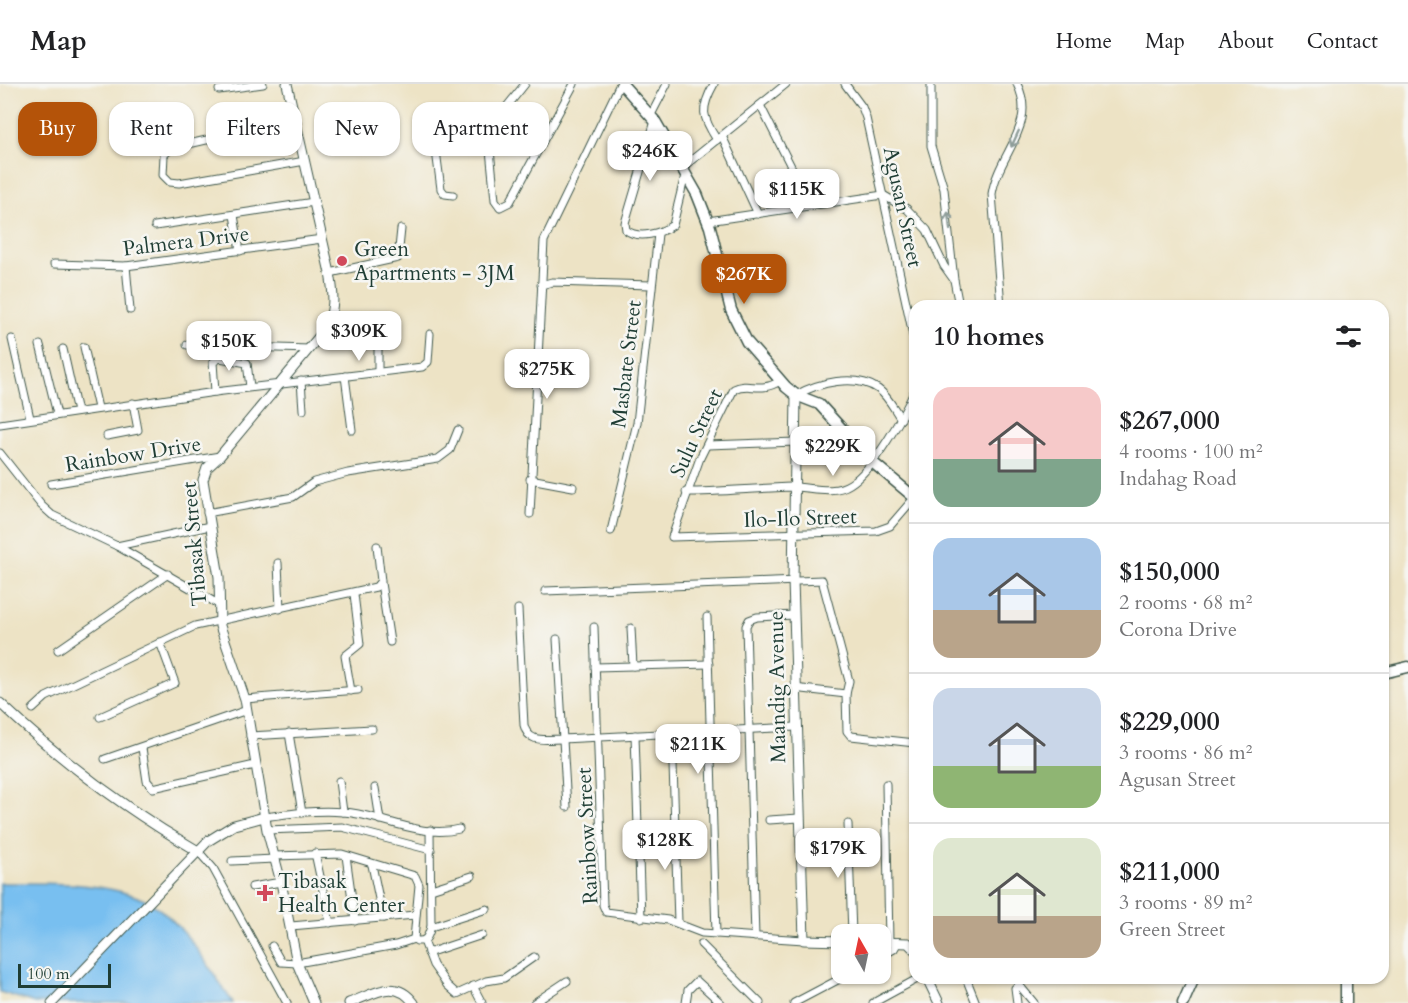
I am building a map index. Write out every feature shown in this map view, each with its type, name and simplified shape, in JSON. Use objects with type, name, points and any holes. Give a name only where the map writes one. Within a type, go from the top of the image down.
[{"type":"main road","points":[[621,84],[653,118],[684,170],[708,221],[724,287],[738,327],[780,381],[796,395],[819,404],[871,461],[909,492]]},
{"type":"main road","points":[[1389,672],[1408,667]]},
{"type":"main road","points":[[1183,1003],[1191,984]]},
{"type":"main road","points":[[1346,984],[1346,1003]]},
{"type":"street","points":[[219,90],[263,84]]},
{"type":"street","name":"Tibasak Street","points":[[287,84],[291,102]]},
{"type":"street","points":[[510,102],[525,84]]},
{"type":"street","points":[[549,130],[574,84]]},
{"type":"street","points":[[530,514],[543,248],[547,233],[621,84]]},
{"type":"street","points":[[667,84],[653,118],[625,227],[630,233],[657,234],[675,222],[684,170],[785,84]]},
{"type":"street","points":[[714,84],[703,113],[705,121],[720,138],[758,214]]},
{"type":"street","name":"Agusan Street","points":[[845,84],[864,112],[909,316]]},
{"type":"street","points":[[931,84],[931,146],[944,189],[958,300]]},
{"type":"street","points":[[1001,300],[992,194],[996,178],[1024,120],[1023,99],[1017,84]]},
{"type":"street","points":[[760,105],[811,206]]},
{"type":"street","points":[[206,139],[167,150],[163,169],[166,180],[179,183],[305,161]]},
{"type":"street","name":"Tibasak Street","points":[[302,149],[330,273],[334,298],[332,314],[327,326],[309,349],[203,475],[207,513],[219,577],[219,620],[248,710],[250,736],[264,818],[281,882],[297,963],[314,1003]]},
{"type":"street","points":[[437,156],[441,189],[445,194],[453,195]]},
{"type":"street","points":[[490,156],[495,200],[498,207],[504,207],[510,202],[535,156]]},
{"type":"street","points":[[708,221],[883,195],[907,209],[927,230],[944,266],[954,280]]},
{"type":"street","points":[[155,226],[314,202]]},
{"type":"street","points":[[234,215],[240,251]]},
{"type":"street","points":[[330,273],[398,258],[401,229]]},
{"type":"street","name":"Masbate Street","points":[[611,531],[637,423],[657,234]]},
{"type":"street","name":"Palmera Drive","points":[[54,264],[126,266],[322,238]]},
{"type":"street","points":[[126,266],[130,310]]},
{"type":"street","points":[[541,285],[552,282],[651,285]]},
{"type":"street","points":[[378,315],[378,372]]},
{"type":"street","points":[[0,424],[133,403],[427,365],[430,334]]},
{"type":"street","points":[[12,339],[30,418]]},
{"type":"street","points":[[39,345],[57,414]]},
{"type":"street","points":[[187,345],[309,349]]},
{"type":"street","points":[[84,347],[98,408]]},
{"type":"street","points":[[63,349],[77,412]]},
{"type":"street","points":[[215,392],[212,367],[213,362],[220,358],[247,363],[250,387]]},
{"type":"street","points":[[345,376],[352,430]]},
{"type":"street","points":[[301,381],[303,410]]},
{"type":"street","name":"Sulu Street","points":[[672,537],[686,492],[734,389],[743,386],[768,388],[780,381]]},
{"type":"street","points":[[796,395],[818,385],[842,382],[865,384],[878,389],[901,419]]},
{"type":"street","name":"Maandig Avenue","points":[[796,395],[792,534],[794,688],[804,940]]},
{"type":"street","points":[[686,492],[793,487],[838,489],[856,479],[871,461],[901,419],[909,402]]},
{"type":"street","points":[[107,436],[138,430],[133,403]]},
{"type":"street","points":[[207,513],[293,496],[314,482],[348,472],[438,459],[450,450],[458,430]]},
{"type":"street","points":[[708,445],[796,442]]},
{"type":"street","points":[[0,453],[47,512],[117,546],[218,604]]},
{"type":"street","name":"Rainbow Drive","points":[[51,484],[220,456]]},
{"type":"street","points":[[530,479],[573,487]]},
{"type":"street","name":"Ilo-Ilo Street","points":[[672,537],[865,533],[883,530],[895,521],[909,504]]},
{"type":"street","points":[[117,546],[210,526]]},
{"type":"street","points":[[377,546],[390,642]]},
{"type":"street","points":[[278,562],[280,609]]},
{"type":"street","points":[[58,650],[168,574]]},
{"type":"street","points":[[545,591],[821,580],[825,584],[849,681],[846,694],[846,731],[851,736],[909,742]]},
{"type":"street","points":[[33,709],[46,697],[195,626],[354,594],[381,583]]},
{"type":"street","points":[[245,699],[355,691],[344,658],[360,644],[354,594]]},
{"type":"street","points":[[518,609],[525,731],[536,739],[796,727]]},
{"type":"street","points":[[755,937],[747,730],[747,622],[752,618],[794,615]]},
{"type":"street","points":[[707,617],[716,934]]},
{"type":"street","name":"Rainbow Street","points":[[594,627],[604,908],[612,915],[678,922],[690,930],[804,940]]},
{"type":"street","points":[[632,628],[633,666]]},
{"type":"street","points":[[557,639],[567,807]]},
{"type":"street","points":[[100,717],[174,684],[175,680],[160,642]]},
{"type":"street","points":[[595,667],[709,664]]},
{"type":"street","points":[[794,688],[846,694]]},
{"type":"street","points":[[0,703],[45,745],[99,789],[198,851],[213,868],[287,1003]]},
{"type":"street","points":[[105,759],[248,710]]},
{"type":"street","points":[[250,736],[372,729]]},
{"type":"street","points":[[289,733],[302,813]]},
{"type":"street","points":[[672,733],[678,922]]},
{"type":"street","points":[[635,735],[641,918]]},
{"type":"street","points":[[142,748],[147,781],[153,788],[255,765]]},
{"type":"street","points":[[339,781],[343,812]]},
{"type":"street","points":[[886,784],[889,924]]},
{"type":"street","points":[[375,789],[380,820]]},
{"type":"street","points":[[52,1003],[198,851],[225,830],[264,818],[302,813],[343,812],[430,830],[459,829]]},
{"type":"street","points":[[769,820],[799,818]]},
{"type":"street","points":[[848,824],[852,924]]},
{"type":"street","points":[[267,830],[342,827],[431,849]]},
{"type":"street","points":[[272,946],[281,962],[297,963],[396,945],[414,939],[417,942],[424,941],[429,937],[431,927],[430,830]]},
{"type":"street","points":[[315,853],[330,923]]},
{"type":"street","points":[[232,861],[315,853],[346,856],[418,879],[414,939]]},
{"type":"street","points":[[346,856],[355,921]]},
{"type":"street","points":[[372,865],[383,918]]},
{"type":"street","points":[[431,888],[472,876]]},
{"type":"street","points":[[252,887],[281,882]]},
{"type":"street","points":[[431,927],[487,909]]},
{"type":"street","points":[[291,926],[415,915]]},
{"type":"street","points":[[428,953],[482,935]]},
{"type":"street","points":[[804,940],[831,941]]},
{"type":"street","points":[[424,941],[433,966],[454,993],[504,978],[534,957]]},
{"type":"street","points":[[891,942],[909,946]]},
{"type":"street","points":[[701,944],[760,1003]]},
{"type":"street","points":[[534,1003],[567,981]]},
{"type":"street","points":[[686,1003],[688,990],[697,981],[721,1003]]},
{"type":"street","points":[[794,1003],[831,983]]},
{"type":"street","points":[[873,1003],[909,983]]},
{"type":"street","points":[[930,984],[939,1003]]},
{"type":"street","points":[[968,984],[976,1003]]},
{"type":"street","points":[[1017,1003],[1015,988],[1019,985],[1034,1003]]},
{"type":"street","points":[[473,986],[482,1003]]},
{"type":"street","points":[[355,1002],[395,988],[404,991],[414,1003]]},
{"type":"water","points":[[0,883],[90,886],[125,892],[140,898],[155,906],[181,929],[233,1003],[35,1003],[0,992]]},
{"type":"place","name":"Green Apartments - 3JM","points":[[342,261]]},
{"type":"place","name":"Tibasak Health Center","points":[[265,893]]}]
